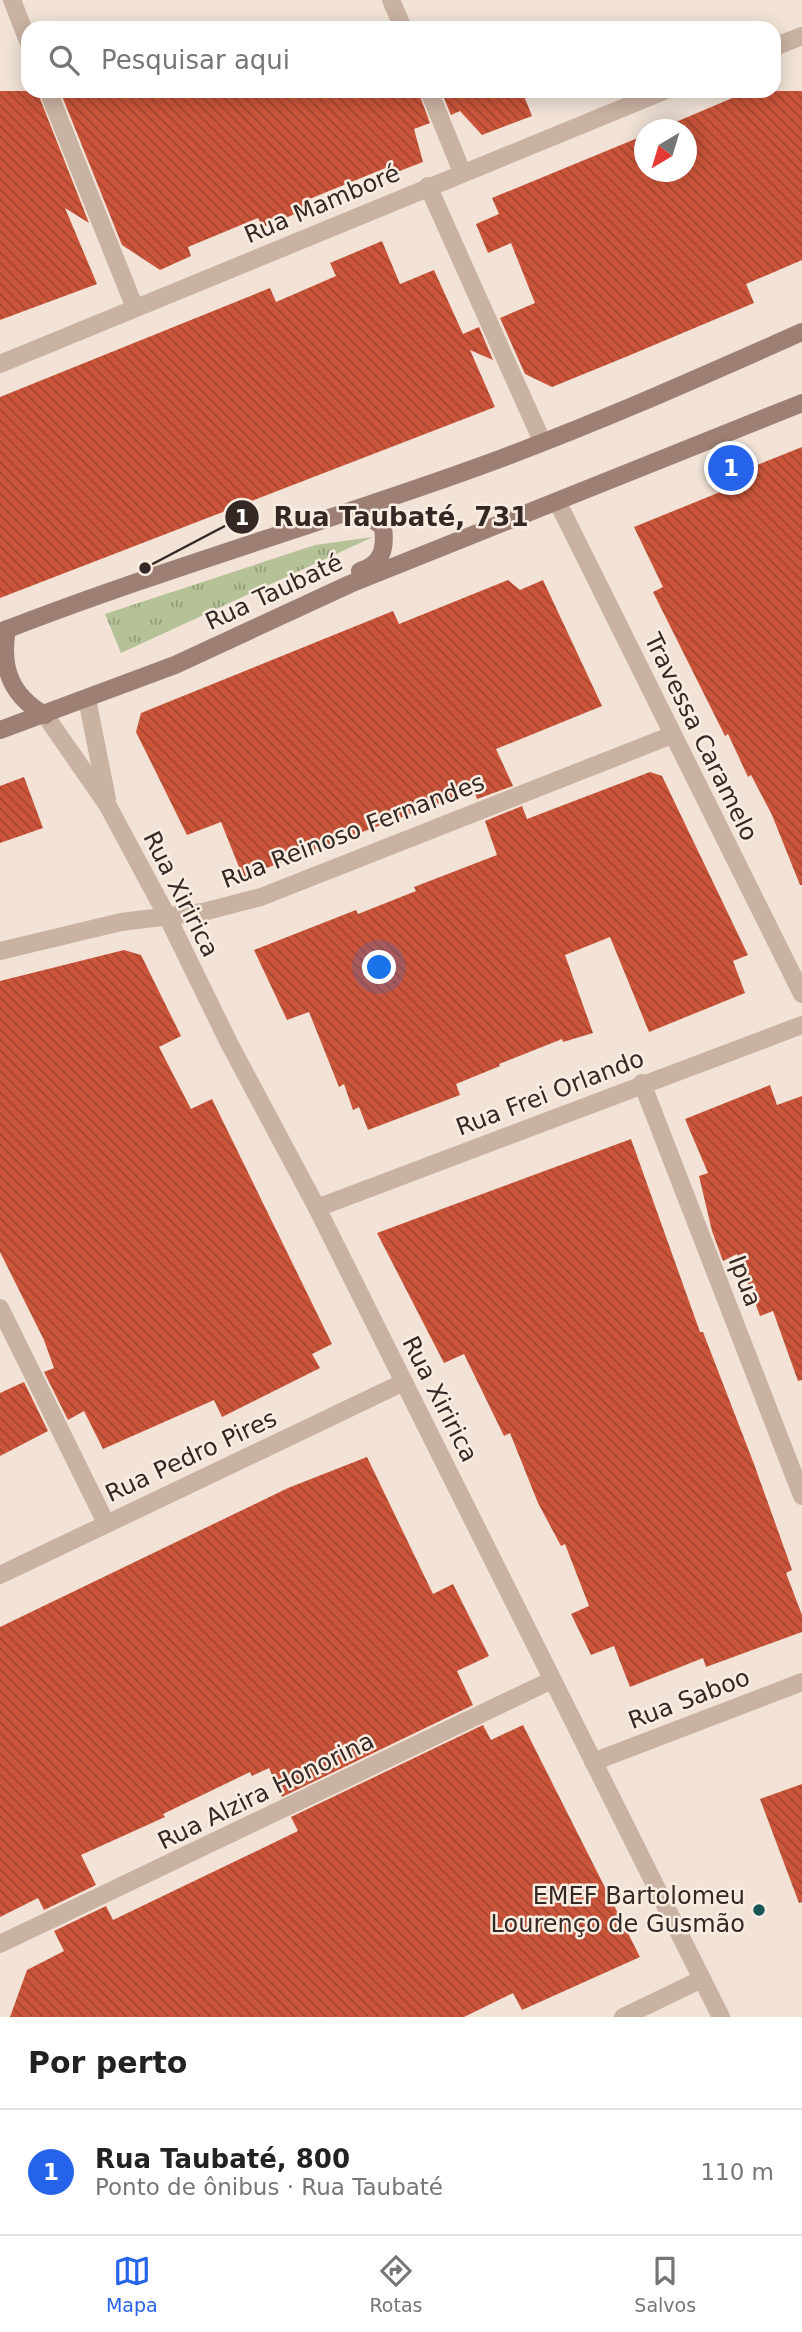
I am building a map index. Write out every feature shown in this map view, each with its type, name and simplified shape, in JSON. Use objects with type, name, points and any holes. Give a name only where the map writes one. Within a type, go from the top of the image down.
[{"type":"main road","name":"Rua Taubaté","points":[[4,631],[92,597],[476,468],[802,332]]},
{"type":"main road","name":"Rua Taubaté","points":[[0,730],[175,664],[349,584],[802,403]]},
{"type":"main road","points":[[340,514],[349,517],[360,514],[374,519],[383,527],[381,557],[373,566],[357,572],[349,584]]},
{"type":"main road","points":[[4,631],[3,646],[8,680],[30,707],[45,715]]},
{"type":"street","points":[[12,0],[21,23]]},
{"type":"street","points":[[391,0],[400,21]]},
{"type":"street","points":[[781,44],[802,36]]},
{"type":"street","points":[[51,98],[135,308]]},
{"type":"street","points":[[432,98],[462,172]]},
{"type":"street","name":"Rua Mamboré","points":[[0,364],[647,98]]},
{"type":"street","points":[[428,186],[542,441]]},
{"type":"street","name":"Travessa Caramelo","points":[[557,501],[802,994]]},
{"type":"street","name":"Rua Xiririca","points":[[87,699],[108,806]]},
{"type":"street","name":"Rua Xiririca","points":[[45,715],[108,806],[167,916],[229,1043],[317,1208],[720,2017]]},
{"type":"street","name":"Rua Reinoso Fernandes","points":[[0,951],[121,922],[203,912],[261,897],[673,734]]},
{"type":"street","name":"Rua Frei Orlando","points":[[317,1208],[642,1083],[802,1025]]},
{"type":"street","name":"Ipua","points":[[642,1083],[802,1496]]},
{"type":"street","points":[[0,1308],[106,1523]]},
{"type":"street","name":"Rua Pedro Pires","points":[[0,1574],[404,1382]]},
{"type":"street","name":"Rua Alzira Honorina","points":[[0,1944],[552,1679]]},
{"type":"street","name":"Rua Saboo","points":[[593,1762],[802,1682]]},
{"type":"street","points":[[623,2017],[702,1979]]},
{"type":"green space","points":[[373,537],[121,653],[105,614],[315,545]]},
{"type":"building","points":[[0,91],[21,91],[21,98],[40,98],[89,223],[65,208],[97,284],[0,320]]},
{"type":"building","points":[[781,91],[802,91],[802,260],[746,284],[754,303],[552,387],[525,374],[500,318],[535,303],[511,243],[488,253],[476,224],[499,214],[492,198],[634,140],[634,182],[697,182],[697,119],[683,119],[732,98],[781,98]]},
{"type":"building","points":[[63,98],[421,98],[430,123],[414,129],[423,162],[397,172],[393,165],[302,202],[305,210],[263,227],[258,218],[188,247],[191,256],[160,270],[122,245]]},
{"type":"building","points":[[444,98],[525,98],[532,116],[482,135],[460,111],[451,115]]},
{"type":"building","points":[[382,241],[400,284],[434,270],[463,334],[479,327],[493,360],[470,350],[495,407],[0,598],[0,397],[270,288],[276,302],[336,276],[330,263]]},
{"type":"building","points":[[802,447],[800,885],[772,815],[751,775],[748,777],[728,734],[725,736],[653,592],[663,587],[634,527],[730,488],[725,478]]},
{"type":"building","points":[[508,580],[520,590],[543,580],[602,706],[496,749],[513,786],[477,799],[474,790],[243,877],[221,822],[187,835],[136,732],[141,713],[393,611],[399,624]]},
{"type":"building","points":[[650,772],[662,776],[748,955],[733,961],[745,993],[649,1032],[610,937],[565,955],[593,1033],[563,1042],[562,1039],[499,1064],[500,1066],[456,1084],[460,1095],[368,1130],[359,1107],[353,1110],[344,1084],[339,1087],[309,1012],[287,1020],[254,950],[356,910],[358,914],[416,891],[414,887],[497,855],[485,821],[522,806],[527,819]]},
{"type":"building","points":[[24,777],[43,828],[0,843],[0,786]]},
{"type":"building","points":[[124,950],[141,955],[181,1036],[159,1047],[191,1109],[212,1099],[332,1344],[312,1354],[320,1368],[222,1417],[214,1400],[103,1449],[84,1411],[68,1420],[44,1372],[54,1368],[44,1340],[0,1252],[0,981]]},
{"type":"building","points":[[770,1085],[777,1105],[802,1096],[802,1380],[798,1381],[773,1311],[760,1316],[737,1254],[723,1261],[712,1231],[699,1176],[708,1173],[685,1119]]},
{"type":"building","points":[[631,1139],[700,1332],[703,1332],[792,1570],[786,1573],[802,1615],[802,1632],[706,1667],[703,1658],[630,1687],[614,1646],[591,1655],[571,1614],[589,1606],[565,1544],[561,1546],[538,1503],[510,1433],[504,1436],[464,1354],[444,1363],[377,1233]]},
{"type":"building","points":[[24,1382],[48,1431],[0,1456],[0,1393]]},
{"type":"building","points":[[367,1457],[433,1594],[453,1584],[489,1656],[457,1671],[473,1705],[282,1797],[269,1768],[252,1776],[250,1772],[163,1814],[165,1817],[81,1855],[96,1885],[44,1910],[38,1898],[0,1917],[0,1627],[288,1488]]},
{"type":"building","points":[[483,1725],[491,1740],[523,1725],[640,1957],[522,2010],[513,1993],[464,2017],[10,2017],[27,1970],[64,1951],[54,1931],[106,1906],[113,1920],[298,1831],[291,1817]]},
{"type":"building","points":[[802,1784],[802,1902],[799,1903],[760,1799]]},
{"type":"place","name":"Rua Taubaté, 800","points":[[731,468]]},
{"type":"place","name":"Rua Taubaté, 731","points":[[145,568]]},
{"type":"place","name":"EMEF Bartolomeu Lourenço de Gusmão","points":[[759,1910]]}]
